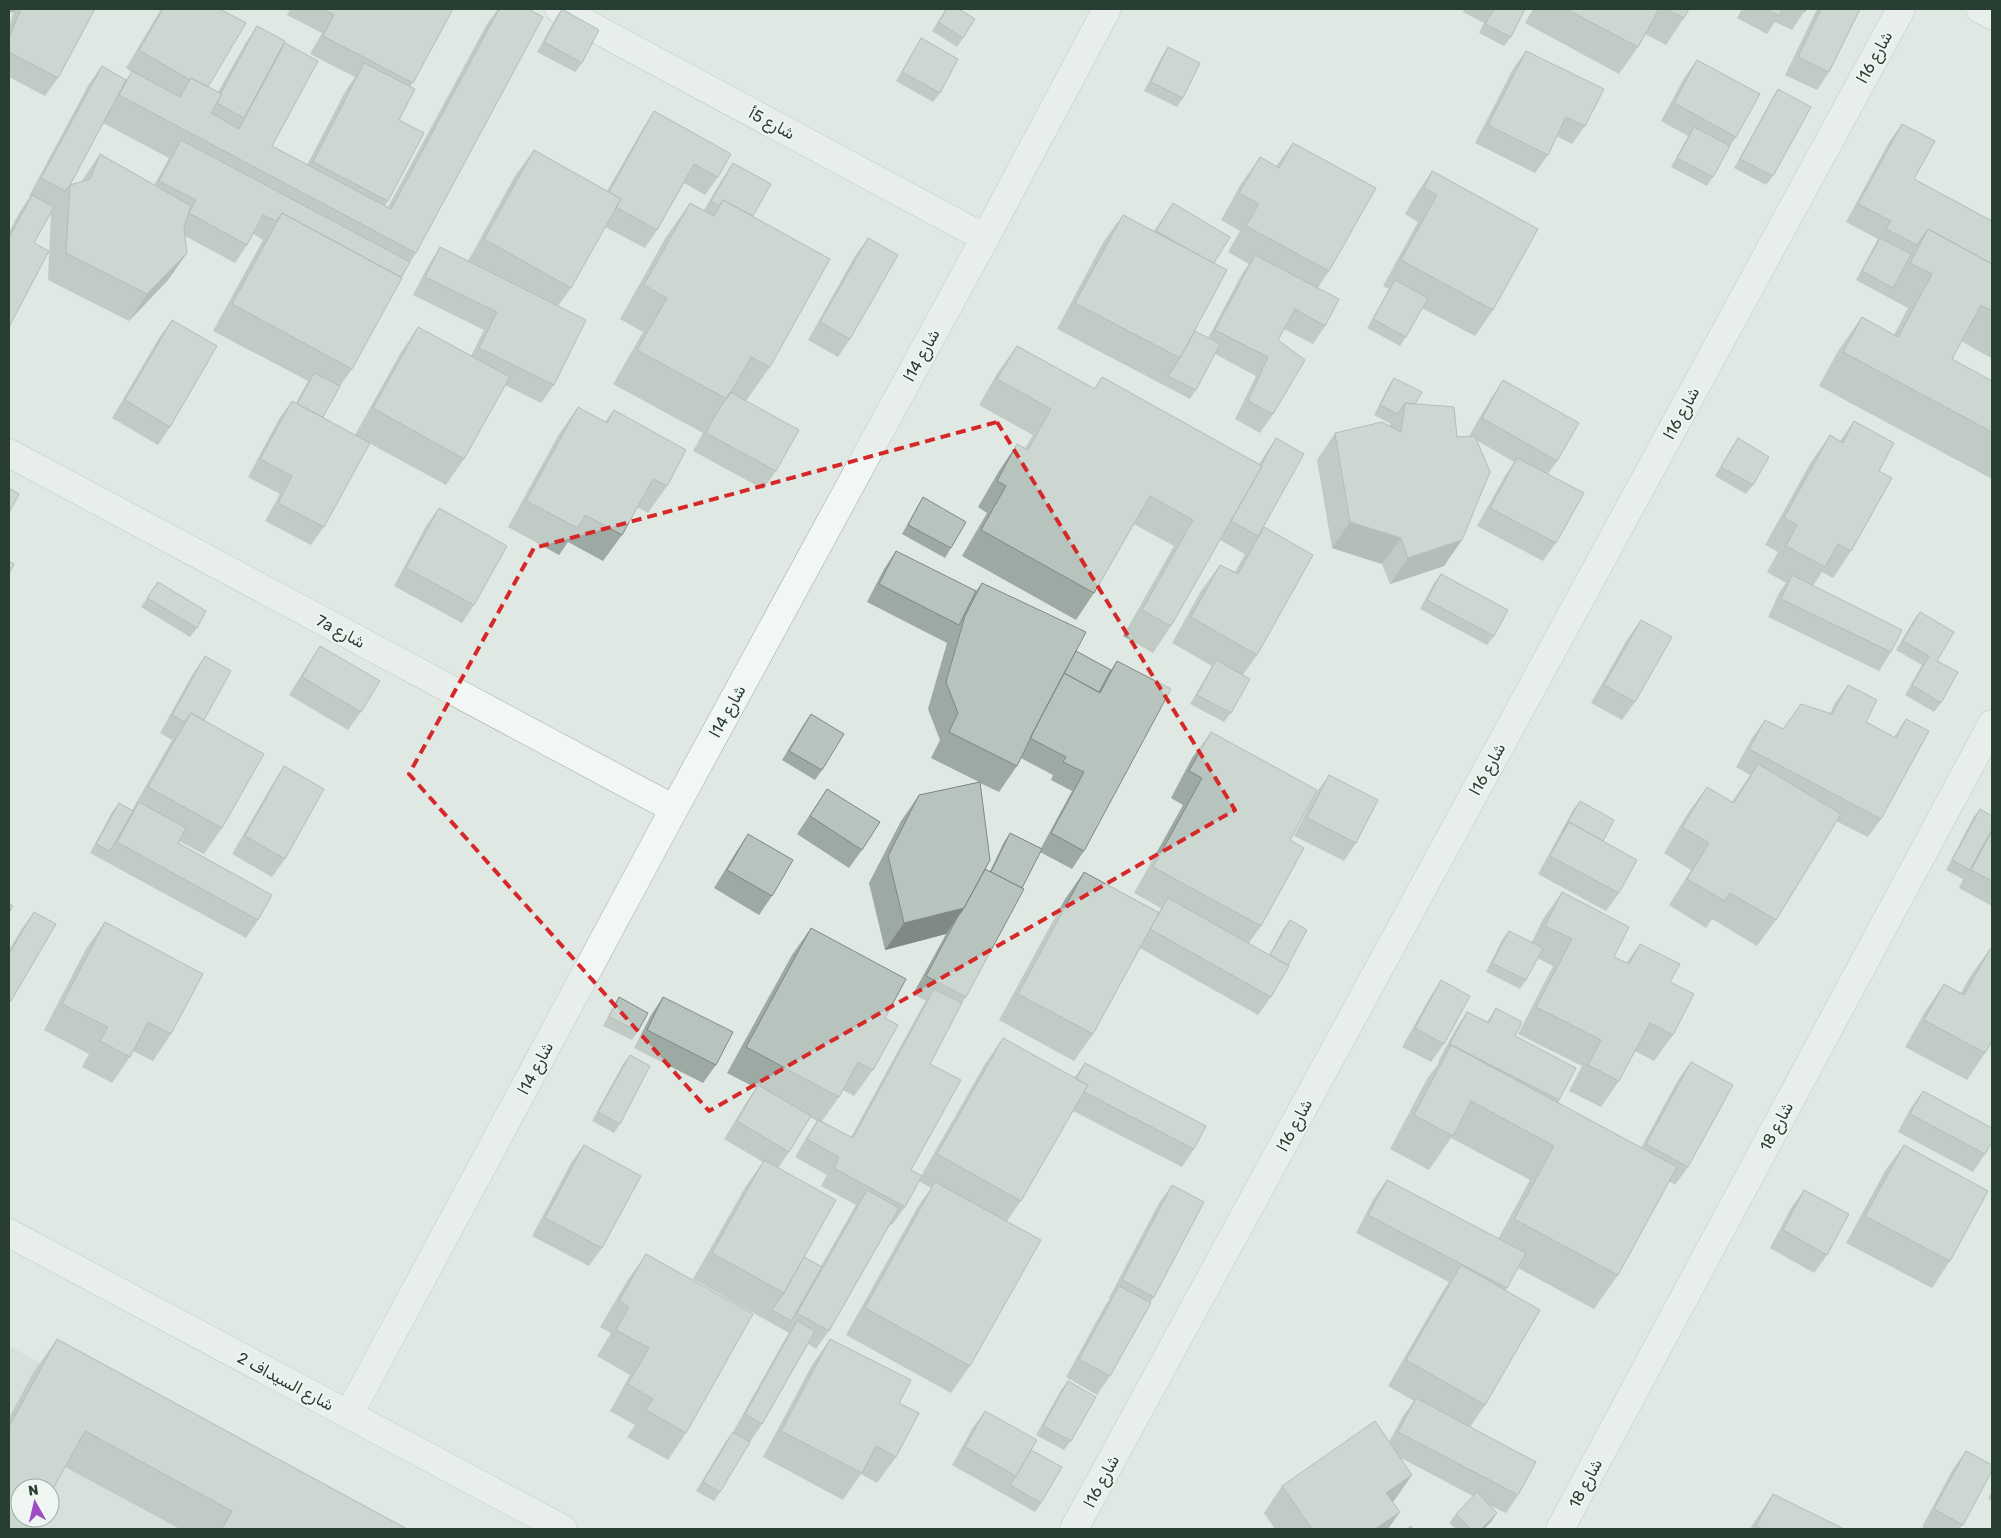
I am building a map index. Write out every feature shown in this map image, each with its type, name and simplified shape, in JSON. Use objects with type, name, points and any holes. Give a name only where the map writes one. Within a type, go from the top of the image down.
[{"type":"street","name":"شارع 5أ","points":[[559,9],[985,238]]},
{"type":"street","name":"شارع 14ا","points":[[349,1414],[1107,9]]},
{"type":"street","name":"شارع 16ا","points":[[1074,1529],[1901,9]]},
{"type":"street","points":[[1980,9],[1992,16]]},
{"type":"street","name":"7a شارع","points":[[9,453],[674,810]]},
{"type":"street","name":"شارع 18","points":[[1560,1529],[1992,724]]},
{"type":"street","name":"شارع السيداف 2","points":[[9,1233],[563,1529]]},
{"type":"highlighted area","points":[[997,422],[1235,810],[709,1111],[409,774],[534,548]]},
{"type":"shaded area","points":[[9,1346],[347,1529],[9,1529]]},
{"type":"building","points":[[21,9],[95,9],[58,78],[9,52],[9,38]]},
{"type":"building","points":[[163,9],[220,9],[246,23],[208,87],[191,78],[190,80],[139,50]]},
{"type":"building","points":[[323,9],[453,9],[413,83],[323,36],[334,15]]},
{"type":"building","points":[[499,9],[528,9],[543,17],[416,253],[119,95],[132,71],[180,97],[191,78],[222,94],[211,113],[239,129],[285,43],[318,61],[272,146],[391,209]]},
{"type":"building","points":[[562,9],[599,30],[582,63],[544,42]]},
{"type":"building","points":[[947,9],[959,9],[975,19],[963,38],[938,22]]},
{"type":"building","points":[[1494,9],[1525,9],[1511,37],[1485,24]]},
{"type":"building","points":[[1566,9],[1659,9],[1638,47]]},
{"type":"building","points":[[1666,9],[1689,9],[1684,18]]},
{"type":"building","points":[[1766,9],[1783,9],[1779,16]]},
{"type":"building","points":[[1821,9],[1860,9],[1829,72],[1798,57]]},
{"type":"building","points":[[257,26],[285,41],[244,118],[217,103]]},
{"type":"building","points":[[921,38],[958,59],[940,93],[902,72]]},
{"type":"building","points":[[1168,47],[1200,63],[1183,98],[1151,82]]},
{"type":"building","points":[[1526,51],[1604,89],[1585,126],[1566,117],[1548,155],[1488,125]]},
{"type":"building","points":[[1697,60],[1760,94],[1736,137],[1674,103]]},
{"type":"building","points":[[364,63],[415,89],[399,120],[424,133],[388,201],[313,162]]},
{"type":"building","points":[[102,66],[126,80],[65,191],[41,178]]},
{"type":"building","points":[[1778,89],[1811,107],[1773,176],[1740,159]]},
{"type":"building","points":[[654,111],[731,154],[718,177],[694,164],[657,230],[616,207],[621,199],[609,192]]},
{"type":"building","points":[[1902,124],[1935,141],[1914,179],[1992,221],[1992,264],[1928,229],[1917,245],[1886,229],[1891,221],[1858,204]]},
{"type":"building","points":[[1694,127],[1730,146],[1713,177],[1677,158]]},
{"type":"building","points":[[181,140],[410,262],[401,277],[282,213],[276,221],[263,215],[247,245],[189,213],[196,200],[159,181]]},
{"type":"building","points":[[1293,143],[1376,188],[1329,271],[1246,226],[1259,204],[1239,193],[1260,157],[1279,168]]},
{"type":"building","points":[[534,150],[621,199],[571,288],[484,239]]},
{"type":"building","points":[[100,154],[191,206],[184,227],[187,253],[147,294],[66,253],[70,185],[90,179]]},
{"type":"building","points":[[733,163],[771,184],[753,216],[723,200],[719,206],[711,201]]},
{"type":"building","points":[[1432,171],[1538,229],[1493,310],[1401,260],[1437,195],[1424,188]]},
{"type":"building","points":[[32,195],[54,207],[34,243],[49,251],[9,327],[9,238]]},
{"type":"building","points":[[723,200],[830,259],[770,367],[751,357],[727,399],[637,350],[667,298],[644,285],[690,203],[714,216]]},
{"type":"building","points":[[1173,203],[1230,237],[1214,263],[1156,231]]},
{"type":"building","points":[[282,213],[402,278],[352,369],[232,304]]},
{"type":"building","points":[[1123,215],[1227,270],[1180,358],[1075,303]]},
{"type":"building","points":[[1928,229],[1992,264],[1992,311],[1981,305],[1952,359],[1992,381],[1992,432],[1843,352],[1862,317],[1898,337],[1932,274],[1910,263]]},
{"type":"building","points":[[868,238],[898,255],[850,339],[820,322]]},
{"type":"building","points":[[1880,238],[1911,254],[1893,288],[1862,271]]},
{"type":"building","points":[[440,247],[586,320],[554,385],[479,348],[497,312],[425,277]]},
{"type":"building","points":[[1255,255],[1339,299],[1325,326],[1295,309],[1278,340],[1305,360],[1273,414],[1248,401],[1268,357],[1215,330]]},
{"type":"building","points":[[1395,280],[1428,298],[1406,337],[1373,319]]},
{"type":"building","points":[[172,320],[217,346],[170,427],[125,400]]},
{"type":"building","points":[[418,327],[510,377],[464,459],[373,408]]},
{"type":"building","points":[[1195,331],[1220,344],[1196,390],[1168,376]]},
{"type":"building","points":[[1017,346],[1095,389],[1102,377],[1262,466],[1171,626],[1142,610],[1193,520],[1150,496],[1094,593],[981,530],[1006,486],[997,481],[1017,444],[1028,450],[1051,409],[997,379]]},
{"type":"building","points":[[314,373],[340,386],[323,417],[297,404]]},
{"type":"building","points":[[1394,378],[1422,392],[1415,404],[1405,403],[1398,414],[1380,405]]},
{"type":"building","points":[[1503,380],[1579,423],[1557,461],[1482,418]]},
{"type":"building","points":[[730,392],[799,430],[776,471],[706,433]]},
{"type":"building","points":[[292,401],[370,443],[324,527],[278,503],[292,476],[260,459]]},
{"type":"building","points":[[1405,403],[1454,407],[1457,437],[1475,436],[1490,472],[1462,540],[1408,558],[1401,538],[1350,522],[1335,433],[1382,422],[1401,432]]},
{"type":"building","points":[[578,407],[607,423],[614,410],[686,450],[667,486],[653,479],[622,535],[585,515],[578,528],[526,501]]},
{"type":"building","points":[[1854,421],[1894,443],[1879,471],[1892,478],[1851,551],[1838,544],[1825,567],[1786,546],[1797,525],[1784,518],[1830,435],[1843,443]]},
{"type":"building","points":[[1276,438],[1304,454],[1258,536],[1231,521]]},
{"type":"building","points":[[1738,438],[1769,457],[1753,485],[1721,467]]},
{"type":"building","points":[[1517,458],[1584,493],[1556,543],[1490,508]]},
{"type":"building","points":[[9,488],[19,494],[9,513]]},
{"type":"building","points":[[923,497],[966,522],[951,548],[908,525]]},
{"type":"building","points":[[439,508],[507,546],[474,605],[406,568]]},
{"type":"building","points":[[1264,527],[1313,555],[1257,655],[1191,617],[1220,565],[1238,574]]},
{"type":"building","points":[[896,551],[976,591],[959,625],[879,584]]},
{"type":"building","points":[[9,561],[14,564],[9,574]]},
{"type":"building","points":[[1441,574],[1508,610],[1494,636],[1427,600]]},
{"type":"building","points":[[1792,575],[1902,630],[1891,652],[1781,599]]},
{"type":"building","points":[[158,582],[206,611],[197,628],[147,598]]},
{"type":"building","points":[[982,583],[1086,632],[1017,766],[949,732],[958,713],[946,682],[965,616]]},
{"type":"building","points":[[1920,612],[1954,632],[1937,661],[1958,672],[1941,703],[1912,685],[1929,656],[1903,641]]},
{"type":"building","points":[[1641,620],[1672,637],[1635,702],[1604,685]]},
{"type":"building","points":[[320,646],[380,681],[361,712],[302,677]]},
{"type":"building","points":[[1076,651],[1111,670],[1099,692],[1064,673]]},
{"type":"building","points":[[205,656],[231,671],[204,720],[191,713],[185,722],[172,715]]},
{"type":"building","points":[[1216,660],[1250,679],[1231,713],[1197,695]]},
{"type":"building","points":[[1117,661],[1171,689],[1084,851],[1051,833],[1084,772],[1063,762],[1066,757],[1030,738],[1064,673],[1100,693]]},
{"type":"building","points":[[1848,685],[1877,700],[1866,722],[1896,738],[1906,719],[1929,731],[1881,819],[1749,749],[1765,720],[1783,729],[1801,704],[1832,714]]},
{"type":"building","points":[[191,713],[264,754],[222,828],[148,787]]},
{"type":"building","points":[[811,714],[844,734],[822,770],[789,751]]},
{"type":"building","points":[[1211,732],[1317,790],[1290,840],[1304,848],[1261,926],[1153,867],[1202,778],[1189,771]]},
{"type":"building","points":[[1758,764],[1841,814],[1776,920],[1730,893],[1725,901],[1687,879],[1709,843],[1682,827],[1707,787],[1734,803]]},
{"type":"building","points":[[284,766],[324,789],[285,859],[245,836]]},
{"type":"building","points":[[1329,775],[1378,800],[1356,843],[1307,818]]},
{"type":"building","points":[[980,782],[990,860],[964,908],[904,923],[888,856],[919,795]]},
{"type":"building","points":[[827,789],[880,822],[862,850],[810,816]]},
{"type":"building","points":[[1580,801],[1614,820],[1603,841],[1569,822],[1563,831]]},
{"type":"building","points":[[139,802],[186,828],[178,843],[272,895],[258,920],[117,842]]},
{"type":"building","points":[[119,803],[133,811],[110,851],[96,844]]},
{"type":"building","points":[[1980,809],[1992,816],[1992,829],[1970,870],[1952,860]]},
{"type":"building","points":[[1569,822],[1637,860],[1619,893],[1550,856]]},
{"type":"building","points":[[1992,831],[1992,881],[1971,870]]},
{"type":"building","points":[[1010,833],[1042,849],[1022,888],[991,872]]},
{"type":"building","points":[[748,834],[793,860],[772,896],[727,870]]},
{"type":"building","points":[[985,869],[1024,889],[966,997],[926,976]]},
{"type":"building","points":[[1084,872],[1159,913],[1093,1034],[1018,994]]},
{"type":"building","points":[[1562,892],[1629,927],[1614,957],[1629,964],[1640,944],[1680,964],[1670,982],[1694,994],[1673,1035],[1650,1023],[1619,1081],[1588,1065],[1601,1040],[1536,1007],[1572,939],[1545,926]]},
{"type":"building","points":[[1168,898],[1289,966],[1271,997],[1150,929]]},
{"type":"building","points":[[9,904],[13,906],[9,913]]},
{"type":"building","points":[[34,912],[56,924],[11,1001],[9,999],[9,954]]},
{"type":"building","points":[[1290,920],[1307,930],[1288,965],[1270,955]]},
{"type":"building","points":[[105,922],[203,974],[171,1034],[148,1022],[130,1057],[100,1041],[108,1027],[62,1004]]},
{"type":"building","points":[[811,928],[906,979],[885,1018],[898,1025],[873,1070],[858,1062],[839,1097],[746,1047]]},
{"type":"building","points":[[1509,931],[1543,948],[1526,980],[1492,963]]},
{"type":"building","points":[[1990,949],[1992,950],[1992,1041],[1985,1053],[1924,1020],[1944,984],[1964,995]]},
{"type":"building","points":[[1441,980],[1470,996],[1444,1044],[1415,1028]]},
{"type":"building","points":[[934,989],[962,1003],[930,1064],[961,1080],[911,1170],[922,1176],[905,1207],[834,1168],[839,1157],[807,1139],[818,1120],[853,1138]]},
{"type":"building","points":[[619,997],[648,1013],[638,1031],[609,1017]]},
{"type":"building","points":[[663,997],[733,1032],[716,1065],[647,1030]]},
{"type":"building","points":[[1496,1008],[1522,1022],[1515,1036],[1576,1068],[1559,1100],[1450,1044],[1467,1012],[1489,1023]]},
{"type":"building","points":[[1003,1038],[1088,1085],[1021,1201],[937,1154]]},
{"type":"building","points":[[1451,1045],[1677,1167],[1618,1275],[1514,1219],[1554,1146],[1471,1101],[1453,1136],[1414,1115]]},
{"type":"building","points":[[630,1055],[650,1066],[620,1124],[598,1112]]},
{"type":"building","points":[[1691,1062],[1733,1085],[1688,1167],[1646,1144]]},
{"type":"building","points":[[1085,1063],[1206,1126],[1194,1149],[1084,1092],[1088,1085],[1076,1079]]},
{"type":"building","points":[[758,1085],[811,1116],[789,1152],[737,1121]]},
{"type":"building","points":[[1923,1091],[1992,1128],[1992,1142],[1985,1154],[1910,1114]]},
{"type":"building","points":[[584,1145],[641,1176],[602,1248],[545,1218]]},
{"type":"building","points":[[1904,1145],[1988,1191],[1950,1261],[1865,1216]]},
{"type":"building","points":[[764,1160],[836,1200],[784,1293],[712,1253]]},
{"type":"building","points":[[1387,1180],[1526,1253],[1507,1288],[1368,1215]]},
{"type":"building","points":[[935,1182],[1041,1240],[970,1366],[865,1308]]},
{"type":"building","points":[[1172,1185],[1204,1202],[1154,1297],[1122,1280]]},
{"type":"building","points":[[867,1190],[899,1208],[829,1331],[797,1313]]},
{"type":"building","points":[[1804,1190],[1849,1214],[1827,1255],[1783,1230]]},
{"type":"building","points":[[646,1254],[753,1314],[686,1433],[646,1410],[653,1399],[628,1384],[649,1348],[616,1330],[629,1307],[619,1301]]},
{"type":"building","points":[[804,1257],[822,1267],[791,1321],[772,1310]]},
{"type":"building","points":[[1461,1265],[1540,1310],[1485,1405],[1406,1360]]},
{"type":"building","points":[[1119,1286],[1151,1303],[1110,1376],[1079,1359]]},
{"type":"building","points":[[797,1321],[815,1331],[762,1424],[745,1414]]},
{"type":"building","points":[[57,1339],[407,1529],[222,1529],[232,1511],[85,1431],[59,1478],[10,1478],[10,1528],[32,1528],[9,1529],[9,1427]]},
{"type":"building","points":[[830,1339],[911,1380],[899,1403],[919,1413],[896,1457],[876,1446],[862,1473],[781,1431]]},
{"type":"building","points":[[1068,1381],[1096,1397],[1071,1441],[1043,1426]]},
{"type":"building","points":[[1416,1398],[1536,1462],[1518,1495],[1398,1432]]},
{"type":"building","points":[[985,1411],[1037,1440],[1016,1476],[965,1447]]},
{"type":"building","points":[[1375,1421],[1412,1475],[1386,1493],[1400,1512],[1375,1529],[1312,1529],[1282,1486]]},
{"type":"building","points":[[733,1432],[750,1442],[720,1492],[703,1482]]},
{"type":"building","points":[[1031,1450],[1062,1467],[1041,1503],[1010,1485]]},
{"type":"building","points":[[1966,1451],[1992,1465],[1992,1471],[1963,1525],[1934,1509]]},
{"type":"building","points":[[1477,1492],[1497,1513],[1481,1529],[1471,1529],[1456,1514]]},
{"type":"building","points":[[1773,1494],[1844,1529],[1762,1529],[1756,1526]]}]
